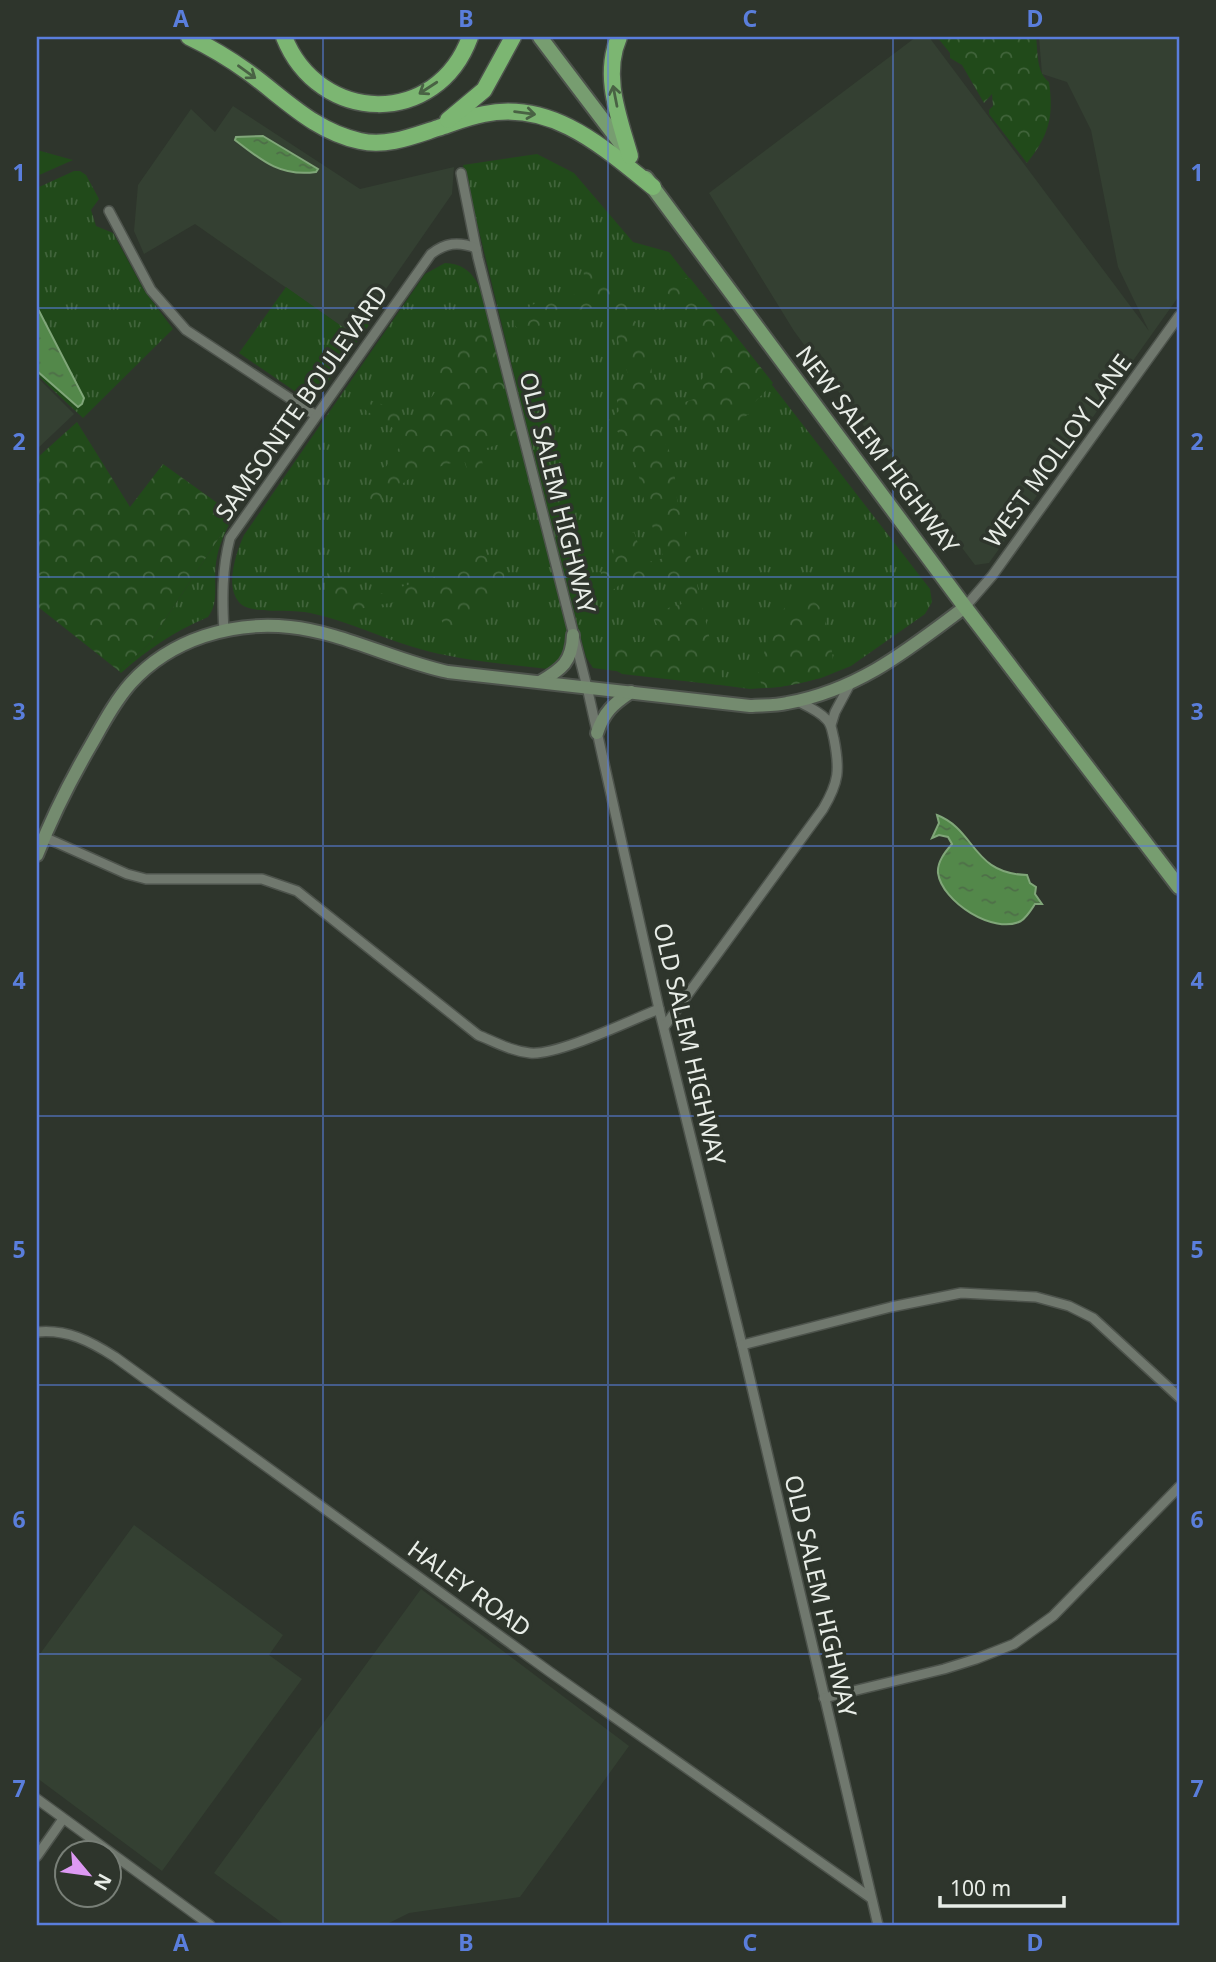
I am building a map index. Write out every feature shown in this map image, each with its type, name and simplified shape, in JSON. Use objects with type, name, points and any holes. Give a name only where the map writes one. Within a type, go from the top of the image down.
[{"type":"highway","points":[[189,37],[248,72],[307,120],[332,133],[362,142],[389,142],[484,114],[516,111],[569,125],[598,143],[653,187]]},
{"type":"highway","points":[[284,37],[300,67],[321,87],[351,101],[382,105],[399,102],[429,89],[453,68],[470,37]]},
{"type":"highway","points":[[435,129],[463,110],[484,90],[513,37]]},
{"type":"highway","points":[[619,37],[610,68],[614,96],[630,156]]},
{"type":"main road","name":"NEW SALEM HIGHWAY","points":[[541,37],[965,607],[1179,887]]},
{"type":"main road","points":[[37,855],[73,776],[106,718],[131,684],[159,658],[190,640],[251,627],[290,627],[321,633],[417,665],[448,672],[750,706],[797,701],[850,684],[876,671],[965,607]]},
{"type":"main road","points":[[540,682],[559,671],[566,663],[571,655],[573,635]]},
{"type":"main road","points":[[597,733],[609,708],[631,692]]},
{"type":"street","name":"OLD SALEM HIGHWAY","points":[[461,173],[476,248],[587,687],[659,1009],[743,1345],[878,1925]]},
{"type":"street","points":[[109,211],[151,290],[186,330],[315,415]]},
{"type":"street","name":"SAMSONITE BOULEVARD","points":[[224,631],[222,585],[224,560],[230,538],[430,254],[443,244],[476,248]]},
{"type":"street","name":"WEST MOLLOY LANE","points":[[965,607],[992,576],[1179,316]]},
{"type":"street","points":[[831,725],[850,684]]},
{"type":"street","points":[[664,1027],[834,791],[838,758],[831,725],[826,718],[797,701]]},
{"type":"street","points":[[44,837],[127,874],[146,879],[262,879],[297,891],[478,1035],[512,1050],[532,1053],[560,1048],[659,1009]]},
{"type":"street","points":[[743,1345],[891,1307],[961,1293],[1037,1297],[1069,1306],[1093,1318],[1179,1397]]},
{"type":"street","name":"HALEY ROAD","points":[[37,1332],[49,1331],[88,1339],[115,1357],[550,1672],[871,1898]]},
{"type":"street","points":[[824,1698],[944,1669],[1014,1644],[1053,1616],[1179,1487]]},
{"type":"street","points":[[37,1799],[210,1925]]},
{"type":"street","points":[[37,1856],[63,1819]]},
{"type":"shaded area","points":[[916,37],[929,37],[1149,331],[1118,267],[1091,130],[1067,82],[1042,74],[1039,37],[1179,37],[1179,296],[989,563],[975,565],[935,512],[930,516],[794,331],[709,193]]},
{"type":"shaded area","points":[[233,106],[360,189],[454,167],[452,194],[354,335],[195,224],[144,254],[134,231],[138,185],[191,109],[215,132]]},
{"type":"shaded area","points":[[37,377],[74,414],[37,449]]},
{"type":"shaded area","points":[[134,1525],[283,1635],[269,1655],[302,1679],[162,1871],[37,1778],[37,1658]]},
{"type":"shaded area","points":[[421,1589],[629,1746],[520,1897],[409,1913],[385,1925],[285,1925],[214,1873]]},
{"type":"green space","points":[[937,37],[1036,37],[1040,67],[1049,82],[1051,105],[1045,134],[1027,163],[989,114],[993,106],[992,94],[984,103],[962,65],[950,58],[950,53]]},
{"type":"green space","points":[[37,150],[73,160],[37,176]]},
{"type":"green space","points":[[537,154],[574,173],[633,242],[669,252],[930,589],[932,602],[925,614],[851,666],[821,678],[780,687],[750,689],[593,668],[586,657],[547,511],[463,165]]},
{"type":"green space","points":[[74,171],[86,175],[99,199],[91,210],[96,226],[113,233],[144,290],[173,329],[83,418],[37,375],[37,188]]},
{"type":"green space","points":[[445,263],[464,268],[471,274],[480,289],[489,316],[567,629],[568,642],[563,657],[548,669],[472,660],[427,651],[310,613],[248,608],[236,598],[233,590],[233,571],[244,535],[425,274]]},
{"type":"green space","points":[[584,266],[594,266],[608,288],[618,292],[637,324],[651,361],[653,393],[670,407],[703,396],[701,380],[714,365],[709,344],[703,334],[690,316],[666,292],[668,283],[681,278],[690,278],[773,383],[755,402],[750,413],[736,423],[669,427],[662,437],[673,458],[677,499],[710,640],[723,680],[719,685],[622,674],[597,659],[599,648],[648,641],[663,636],[651,613],[682,604],[663,574],[633,579],[626,574],[622,583],[613,590],[600,587],[601,572],[612,563],[614,547],[634,532],[645,563],[664,558],[646,509],[634,454],[609,420],[619,411],[615,390],[628,374],[611,321],[601,306],[561,313],[529,332],[516,327],[514,316],[534,304],[586,292]]},
{"type":"green space","points":[[286,287],[354,335],[364,321],[369,325],[321,392],[311,397],[296,392],[239,353]]},
{"type":"green space","points":[[489,316],[523,454],[519,455],[507,442],[480,450],[486,481],[478,485],[469,475],[464,459],[416,474],[372,505],[363,500],[403,442],[403,435],[367,411],[355,399],[353,393],[358,389],[372,401],[387,406],[412,424],[439,387],[435,382],[439,370]]},
{"type":"green space","points":[[77,422],[130,507],[163,464],[234,515],[149,644],[119,671],[37,606],[37,458]]},
{"type":"green space","points":[[234,515],[219,550],[215,570],[214,605],[208,617],[162,641],[121,673],[119,671],[149,644]]},
{"type":"green space","points":[[479,555],[493,557],[504,565],[503,587],[495,601],[475,611],[454,629],[444,625],[439,616],[442,594],[367,607],[348,613],[333,607],[326,589],[328,571],[341,576],[352,595],[370,599],[435,577]]},
{"type":"green space","points":[[798,598],[812,600],[822,611],[830,638],[833,673],[799,684],[763,688],[758,676],[768,638],[776,619],[787,605]]},
{"type":"water","points":[[263,136],[318,169],[316,172],[304,173],[282,170],[263,161],[235,140],[236,137]]},
{"type":"water","points":[[37,307],[84,398],[78,407],[37,371]]},
{"type":"water","points":[[937,815],[950,822],[985,860],[995,867],[1009,873],[1027,875],[1030,883],[1036,887],[1035,894],[1042,904],[1035,904],[1021,921],[1010,924],[984,920],[959,905],[949,895],[938,873],[940,861],[952,844],[948,837],[939,835],[932,838],[939,823]]}]
